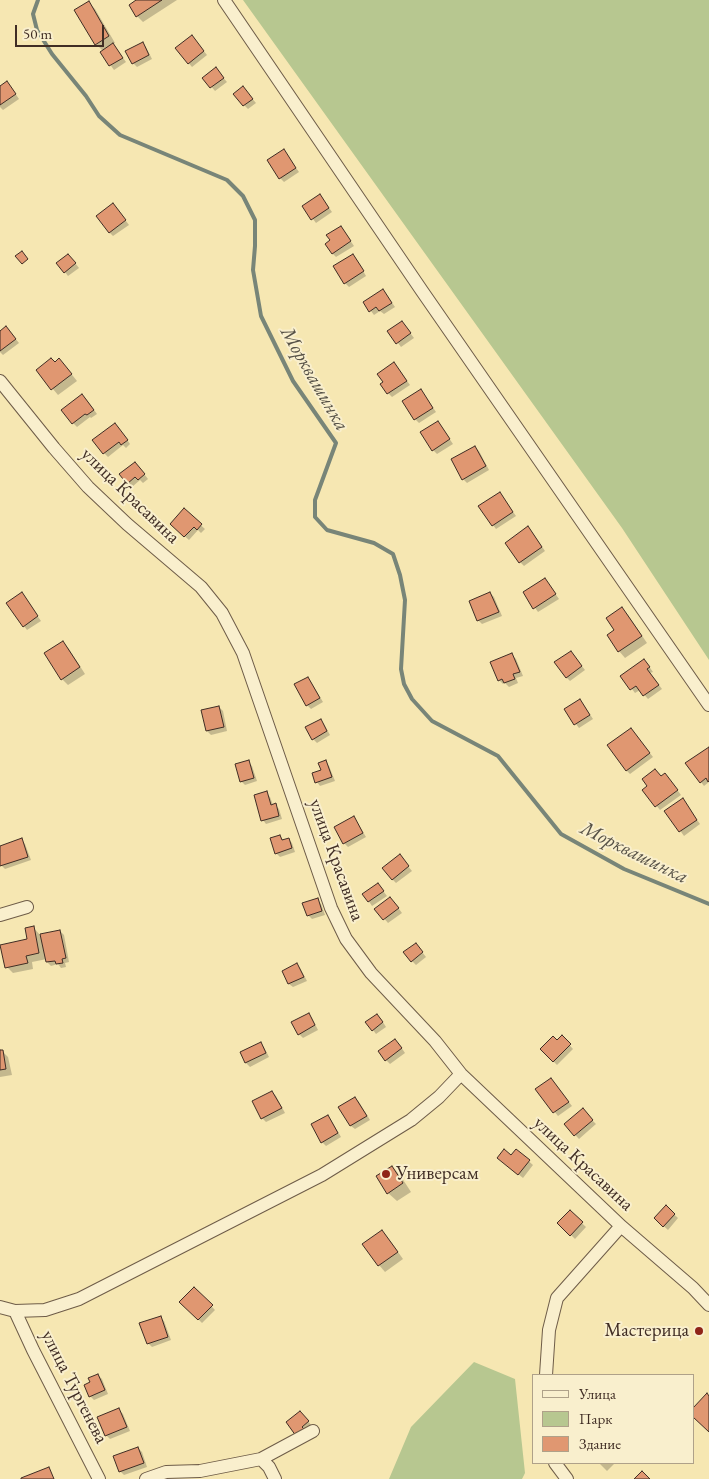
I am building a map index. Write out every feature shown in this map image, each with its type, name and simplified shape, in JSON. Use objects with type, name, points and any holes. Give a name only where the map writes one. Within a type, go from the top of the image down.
[{"type":"street","points":[[224,0],[709,705]]},
{"type":"street","name":"улица Красавина","points":[[0,381],[88,487],[127,524],[201,587],[222,613],[243,653],[331,908],[346,938],[372,973],[435,1041],[461,1074],[474,1087],[621,1226],[693,1288],[709,1305]]},
{"type":"street","points":[[0,915],[27,907]]},
{"type":"street","points":[[0,1306],[15,1311],[44,1310],[79,1299],[320,1176],[411,1120],[439,1097],[461,1074]]},
{"type":"street","points":[[546,1374],[549,1330],[557,1298],[621,1226]]},
{"type":"street","name":"улица Тургенева","points":[[15,1311],[99,1479]]},
{"type":"street","points":[[146,1479],[166,1472],[200,1471],[261,1459],[313,1431]]},
{"type":"street","points":[[261,1459],[269,1467],[275,1479]]},
{"type":"street","points":[[555,1464],[567,1479]]},
{"type":"green space","points":[[243,0],[709,0],[709,660],[622,528]]},
{"type":"green space","points":[[474,1362],[515,1379],[525,1473],[522,1479],[389,1479],[411,1427]]},
{"type":"building","points":[[136,0],[162,0],[136,17],[129,5]]},
{"type":"building","points":[[89,1],[109,36],[95,45],[74,10]]},
{"type":"building","points":[[192,35],[204,51],[188,64],[175,48]]},
{"type":"building","points":[[143,42],[149,55],[132,64],[125,51]]},
{"type":"building","points":[[113,43],[123,58],[109,66],[100,52]]},
{"type":"building","points":[[216,67],[224,78],[210,88],[202,78]]},
{"type":"building","points":[[7,81],[16,94],[0,105],[0,86]]},
{"type":"building","points":[[243,86],[253,99],[243,106],[233,94]]},
{"type":"building","points":[[284,149],[296,168],[279,179],[267,160]]},
{"type":"building","points":[[320,194],[329,208],[311,220],[302,206]]},
{"type":"building","points":[[113,203],[126,220],[109,233],[96,216]]},
{"type":"building","points":[[341,226],[351,241],[332,254],[325,244],[330,240],[326,235]]},
{"type":"building","points":[[22,251],[28,259],[22,264],[15,256]]},
{"type":"building","points":[[68,254],[76,263],[64,273],[56,263]]},
{"type":"building","points":[[353,254],[364,271],[344,284],[333,266]]},
{"type":"building","points":[[383,289],[392,303],[379,311],[376,307],[369,312],[363,302]]},
{"type":"building","points":[[402,321],[411,333],[396,344],[387,331]]},
{"type":"building","points":[[6,326],[16,339],[0,351],[0,331]]},
{"type":"building","points":[[51,358],[55,362],[59,358],[72,374],[51,390],[36,370]]},
{"type":"building","points":[[394,362],[407,381],[387,394],[380,384],[383,382],[377,374]]},
{"type":"building","points":[[421,389],[433,408],[414,420],[402,401]]},
{"type":"building","points":[[82,394],[94,410],[72,424],[61,410]]},
{"type":"building","points":[[438,421],[450,439],[432,451],[420,432]]},
{"type":"building","points":[[115,423],[128,440],[121,445],[119,442],[103,454],[92,440]]},
{"type":"building","points":[[475,446],[486,466],[462,480],[451,459]]},
{"type":"building","points":[[135,462],[145,474],[138,480],[135,477],[127,484],[119,474]]},
{"type":"building","points":[[500,492],[513,512],[492,526],[478,506]]},
{"type":"building","points":[[184,508],[202,524],[197,530],[194,527],[184,537],[170,524]]},
{"type":"building","points":[[528,526],[542,547],[519,563],[505,543]]},
{"type":"building","points":[[545,578],[556,594],[533,609],[523,592]]},
{"type":"building","points":[[22,592],[38,616],[23,627],[6,603]]},
{"type":"building","points":[[490,592],[499,612],[477,621],[469,601]]},
{"type":"building","points":[[622,607],[642,636],[618,652],[607,635],[614,630],[606,618]]},
{"type":"building","points":[[63,641],[80,667],[61,680],[44,653]]},
{"type":"building","points":[[571,651],[582,666],[566,678],[554,662]]},
{"type":"building","points":[[512,653],[520,672],[513,674],[515,679],[504,683],[502,679],[498,681],[490,662]]},
{"type":"building","points":[[644,659],[650,667],[647,669],[659,685],[643,696],[636,686],[630,690],[620,676]]},
{"type":"building","points":[[308,677],[320,698],[306,706],[294,684]]},
{"type":"building","points":[[580,699],[590,715],[574,725],[564,709]]},
{"type":"building","points":[[219,706],[224,727],[206,731],[201,710]]},
{"type":"building","points":[[321,719],[327,731],[312,740],[305,727]]},
{"type":"building","points":[[631,728],[650,753],[626,771],[607,745]]},
{"type":"building","points":[[709,747],[709,781],[706,778],[700,783],[685,763]]},
{"type":"building","points":[[249,760],[254,778],[240,782],[235,764]]},
{"type":"building","points":[[326,760],[332,777],[315,783],[312,773],[321,770],[318,763]]},
{"type":"building","points":[[655,769],[661,776],[665,773],[678,790],[655,807],[642,790],[647,786],[642,779]]},
{"type":"building","points":[[267,791],[271,805],[276,803],[279,816],[261,821],[254,795]]},
{"type":"building","points":[[683,798],[697,820],[679,832],[664,811]]},
{"type":"building","points":[[354,816],[363,833],[343,844],[334,827]]},
{"type":"building","points":[[280,835],[282,840],[289,838],[292,848],[275,854],[270,838]]},
{"type":"building","points":[[22,838],[28,857],[0,866],[0,846]]},
{"type":"building","points":[[400,854],[409,866],[392,880],[382,868]]},
{"type":"building","points":[[378,883],[384,891],[368,902],[362,894]]},
{"type":"building","points":[[390,897],[399,908],[383,920],[374,909]]},
{"type":"building","points":[[318,898],[322,911],[307,916],[302,903]]},
{"type":"building","points":[[34,926],[39,953],[26,956],[28,963],[5,968],[0,945],[27,939],[25,928]]},
{"type":"building","points":[[60,930],[66,958],[62,959],[63,963],[56,964],[55,961],[46,962],[40,934]]},
{"type":"building","points":[[416,943],[423,952],[411,962],[403,952]]},
{"type":"building","points":[[297,963],[304,977],[288,984],[282,971]]},
{"type":"building","points":[[309,1013],[315,1025],[298,1035],[291,1022]]},
{"type":"building","points":[[377,1014],[383,1022],[372,1031],[365,1022]]},
{"type":"building","points":[[562,1035],[571,1044],[553,1062],[540,1049],[553,1036],[557,1040]]},
{"type":"building","points":[[395,1039],[402,1048],[385,1061],[378,1051]]},
{"type":"building","points":[[261,1042],[266,1053],[245,1063],[240,1052]]},
{"type":"building","points":[[0,1050],[3,1050],[6,1069],[0,1070]]},
{"type":"building","points":[[551,1078],[569,1102],[553,1113],[535,1089]]},
{"type":"building","points":[[272,1091],[282,1108],[261,1119],[252,1101]]},
{"type":"building","points":[[355,1097],[367,1116],[350,1126],[338,1107]]},
{"type":"building","points":[[583,1108],[593,1120],[574,1136],[564,1124]]},
{"type":"building","points":[[328,1115],[338,1133],[321,1143],[311,1124]]},
{"type":"building","points":[[504,1149],[511,1155],[516,1149],[530,1160],[518,1175],[497,1158]]},
{"type":"building","points":[[392,1166],[403,1183],[387,1194],[376,1176]]},
{"type":"building","points":[[666,1205],[675,1214],[663,1227],[654,1218]]},
{"type":"building","points":[[570,1210],[583,1222],[570,1236],[557,1223]]},
{"type":"building","points":[[382,1230],[398,1252],[378,1266],[362,1244]]},
{"type":"building","points":[[194,1287],[213,1305],[198,1320],[179,1302]]},
{"type":"building","points":[[161,1316],[168,1337],[147,1344],[139,1323]]},
{"type":"building","points":[[98,1374],[105,1390],[89,1397],[84,1385],[90,1382],[88,1378]]},
{"type":"building","points":[[707,1393],[709,1396],[709,1432],[694,1418],[694,1407]]},
{"type":"building","points":[[119,1408],[127,1427],[105,1436],[97,1417]]},
{"type":"building","points":[[300,1411],[309,1421],[296,1436],[286,1422]]},
{"type":"building","points":[[138,1447],[144,1463],[119,1472],[113,1456]]},
{"type":"building","points":[[49,1467],[54,1479],[21,1479],[21,1478]]},
{"type":"building","points":[[642,1471],[650,1479],[634,1479]]},
{"type":"waterway","name":"Морквашинка","points":[[38,0],[33,14],[37,30],[52,54],[86,96],[99,116],[120,135],[227,180],[243,196],[255,220],[253,270],[261,316],[293,381],[336,443],[315,500],[315,517],[327,530],[374,543],[393,554],[405,600],[401,669],[404,684],[412,699],[432,721],[498,756],[561,834],[624,869],[709,904]]},
{"type":"place","name":"Универсам","points":[[386,1174]]},
{"type":"place","name":"Мастерица","points":[[699,1331]]}]
